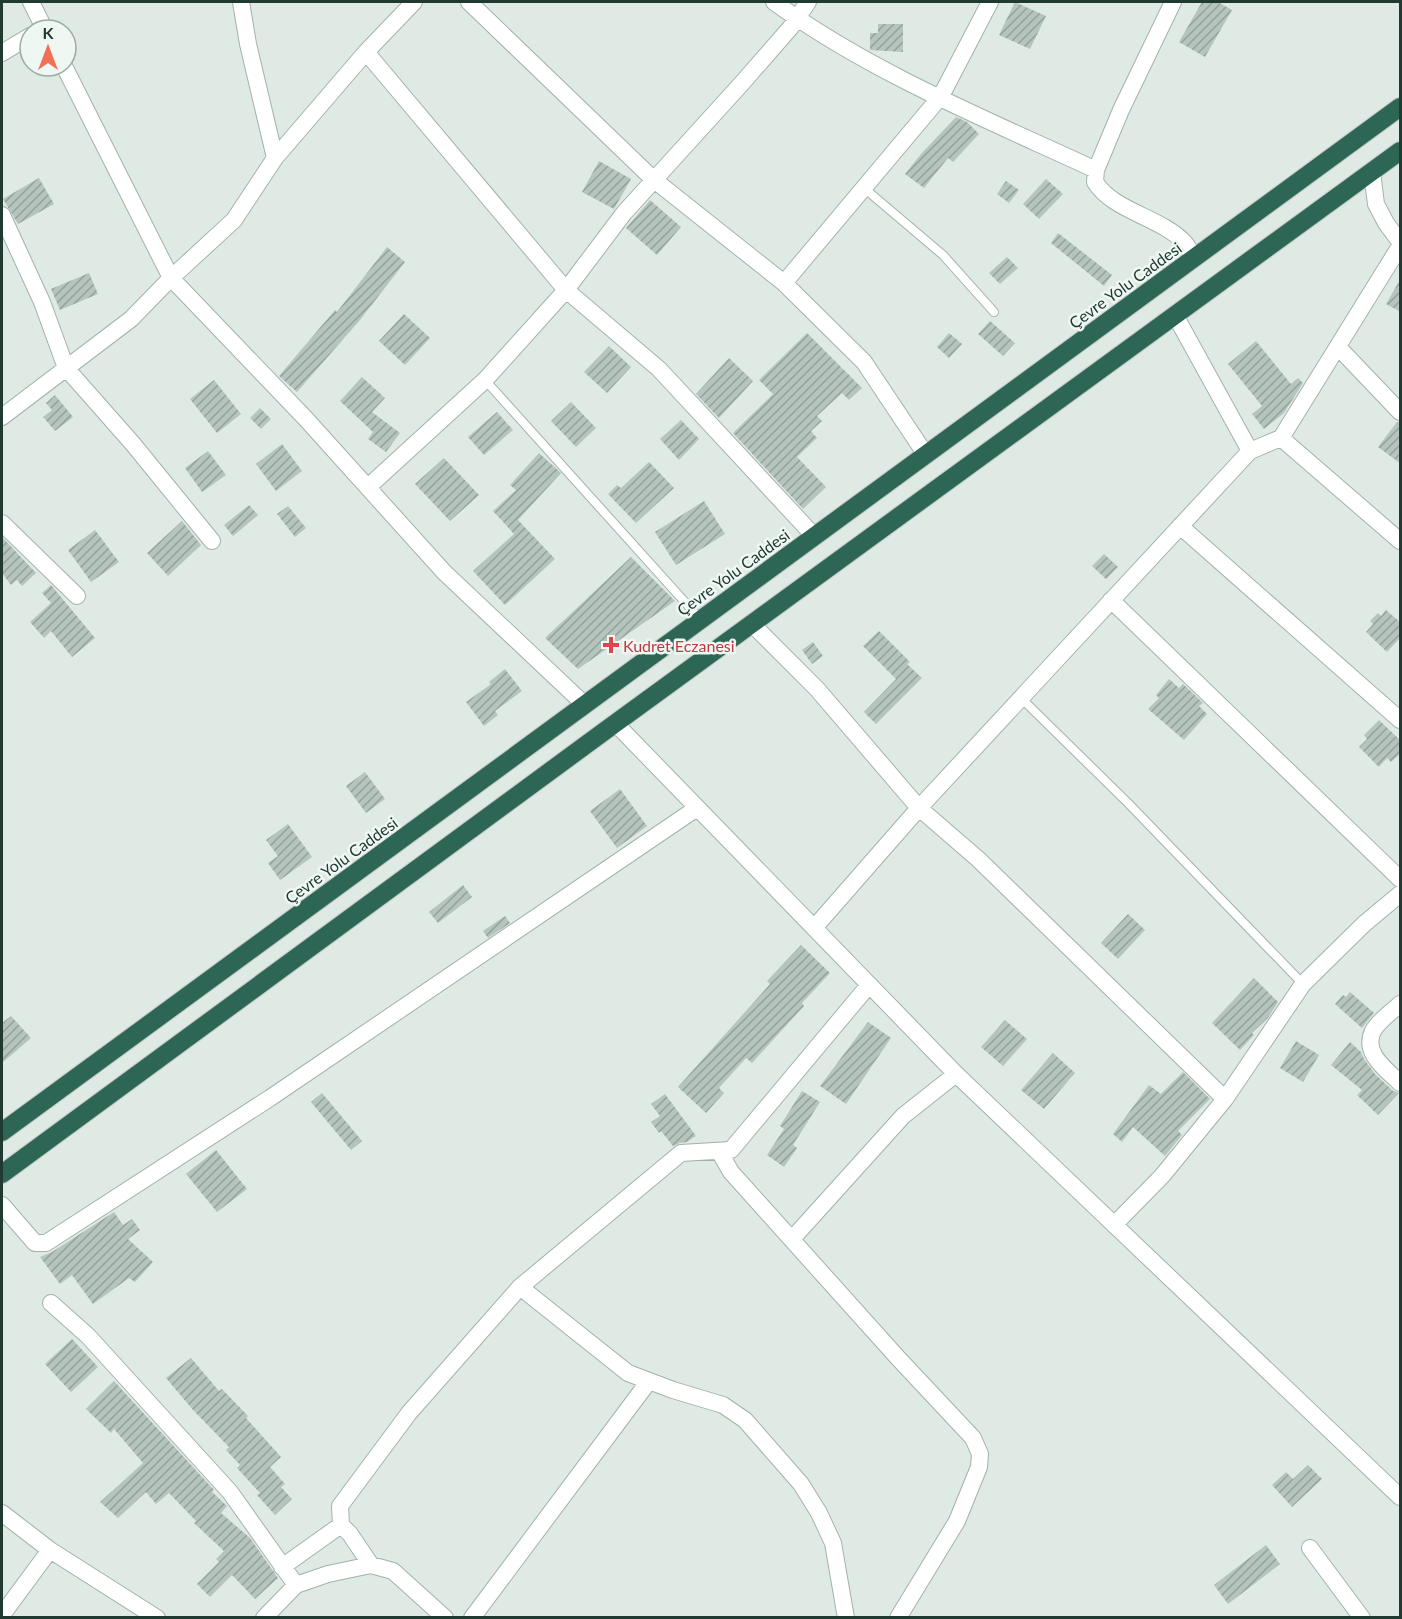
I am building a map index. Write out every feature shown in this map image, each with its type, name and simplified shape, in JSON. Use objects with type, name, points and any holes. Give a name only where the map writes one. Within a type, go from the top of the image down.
[{"type":"highway","name":"Çevre Yolu Caddesi","points":[[2,1132],[1401,107]]},
{"type":"highway","points":[[2,1174],[615,723],[1401,151]]},
{"type":"street","points":[[31,2],[36,18]]},
{"type":"street","points":[[241,2],[248,44],[274,158]]},
{"type":"street","points":[[2,417],[131,319],[171,278],[234,220],[274,158],[366,52],[414,2]]},
{"type":"street","points":[[469,2],[654,179],[784,283],[864,362],[926,455]]},
{"type":"street","points":[[774,2],[889,74],[1095,170]]},
{"type":"street","points":[[368,487],[485,380],[566,290],[624,213],[743,82],[808,2]]},
{"type":"street","points":[[784,283],[939,97],[990,2]]},
{"type":"street","points":[[1173,2],[1120,110],[1095,170],[1095,182],[1099,189],[1107,195],[1167,229],[1184,242],[1195,258]]},
{"type":"street","points":[[2,53],[18,44]]},
{"type":"street","points":[[366,52],[566,290],[658,369],[815,537]]},
{"type":"street","points":[[70,78],[171,278],[306,419],[444,572],[585,705]]},
{"type":"street","points":[[814,928],[919,808],[1250,451],[1281,438],[1338,347],[1399,239],[1386,223],[1376,204],[1372,172]]},
{"type":"street","points":[[2,214],[42,302],[66,368],[212,541]]},
{"type":"street","points":[[1175,315],[1250,451]]},
{"type":"street","points":[[1338,347],[1401,412]]},
{"type":"street","points":[[1281,438],[1401,541]]},
{"type":"street","points":[[2,524],[77,596]]},
{"type":"street","points":[[1180,526],[1401,720]]},
{"type":"street","points":[[1111,600],[1401,879]]},
{"type":"street","points":[[752,624],[818,689],[919,808],[978,859],[1225,1099]]},
{"type":"street","points":[[615,723],[956,1074],[1401,1497]]},
{"type":"street","points":[[2,1205],[35,1243],[46,1243],[270,1098],[697,808]]},
{"type":"street","points":[[1114,1225],[1162,1176],[1225,1099],[1303,984],[1364,924],[1401,894]]},
{"type":"street","points":[[371,1565],[341,1525],[340,1506],[409,1413],[520,1287],[681,1153],[731,1150],[869,985]]},
{"type":"street","points":[[1401,1004],[1373,1031],[1370,1047],[1377,1060],[1401,1083]]},
{"type":"street","points":[[792,1239],[903,1116],[956,1074]]},
{"type":"street","points":[[719,1151],[731,1172],[973,1438],[980,1455],[979,1467],[957,1521],[898,1617]]},
{"type":"street","points":[[520,1287],[628,1373],[723,1405],[745,1420],[801,1484],[819,1512],[833,1543],[846,1617]]},
{"type":"street","points":[[51,1303],[88,1336],[230,1492],[296,1585]]},
{"type":"street","points":[[472,1617],[649,1381]]},
{"type":"street","points":[[2,1513],[50,1550],[158,1617]]},
{"type":"street","points":[[282,1566],[341,1525]]},
{"type":"street","points":[[1310,1548],[1362,1617]]},
{"type":"street","points":[[2,1615],[50,1550]]},
{"type":"street","points":[[264,1617],[296,1585],[328,1574],[371,1565],[393,1571],[445,1617]]},
{"type":"lane","points":[[864,188],[943,255],[994,312]]},
{"type":"lane","points":[[485,380],[701,620]]},
{"type":"lane","points":[[1021,698],[1128,803],[1303,984]]},
{"type":"building","points":[[1015,2],[1046,16],[1030,49],[999,35]]},
{"type":"building","points":[[1202,2],[1218,2],[1232,10],[1205,57],[1179,42]]},
{"type":"building","points":[[878,24],[903,24],[903,52],[870,50],[870,33],[878,33]]},
{"type":"building","points":[[956,117],[967,122],[979,134],[953,162],[948,158],[924,188],[905,174]]},
{"type":"building","points":[[599,161],[631,179],[614,209],[582,192]]},
{"type":"building","points":[[39,178],[54,204],[18,224],[3,199]]},
{"type":"building","points":[[1046,179],[1063,194],[1039,219],[1023,204]]},
{"type":"building","points":[[1006,181],[1019,190],[1009,203],[997,194]]},
{"type":"building","points":[[650,200],[681,227],[657,255],[626,228]]},
{"type":"building","points":[[1058,233],[1112,275],[1104,286],[1051,243]]},
{"type":"building","points":[[387,247],[405,262],[360,320],[297,392],[279,376],[335,310],[337,312]]},
{"type":"building","points":[[1007,257],[1018,268],[1000,284],[989,273]]},
{"type":"building","points":[[89,273],[98,294],[60,310],[51,289]]},
{"type":"building","points":[[1401,278],[1401,312],[1386,304]]},
{"type":"building","points":[[404,314],[430,338],[405,365],[379,341]]},
{"type":"building","points":[[990,321],[1015,343],[1003,356],[978,334]]},
{"type":"building","points":[[807,333],[862,388],[849,400],[842,393],[817,416],[822,421],[811,431],[817,438],[797,457],[826,487],[803,509],[733,433],[773,394],[759,380]]},
{"type":"building","points":[[949,333],[962,344],[949,358],[937,347]]},
{"type":"building","points":[[1256,341],[1291,384],[1298,378],[1303,383],[1284,413],[1264,429],[1252,414],[1262,406],[1228,364]]},
{"type":"building","points":[[609,346],[631,367],[607,393],[584,372]]},
{"type":"building","points":[[729,358],[753,381],[719,418],[696,394]]},
{"type":"building","points":[[362,377],[385,398],[372,412],[400,433],[386,452],[368,439],[373,432],[340,401]]},
{"type":"building","points":[[214,380],[241,414],[217,433],[190,399]]},
{"type":"building","points":[[55,395],[73,417],[55,431],[43,417],[52,410],[46,403]]},
{"type":"building","points":[[571,402],[596,428],[576,447],[551,421]]},
{"type":"building","points":[[260,408],[271,419],[261,429],[250,418]]},
{"type":"building","points":[[497,412],[513,430],[484,455],[468,437]]},
{"type":"building","points":[[681,420],[699,439],[679,460],[660,439]]},
{"type":"building","points":[[1397,422],[1401,422],[1401,464],[1378,447]]},
{"type":"building","points":[[282,444],[302,471],[276,491],[256,464]]},
{"type":"building","points":[[208,451],[226,475],[202,492],[185,468]]},
{"type":"building","points":[[539,453],[561,473],[518,520],[555,559],[505,605],[473,571],[514,534],[493,511],[516,490],[510,485]]},
{"type":"building","points":[[444,458],[479,495],[450,521],[415,484]]},
{"type":"building","points":[[649,462],[674,488],[636,523],[608,494],[617,485],[621,488]]},
{"type":"building","points":[[704,501],[725,534],[676,565],[655,532]]},
{"type":"building","points":[[249,505],[258,515],[233,536],[224,525]]},
{"type":"building","points":[[288,506],[306,528],[295,537],[277,514]]},
{"type":"building","points":[[182,521],[201,545],[168,576],[147,553]]},
{"type":"building","points":[[95,530],[119,562],[91,582],[68,550]]},
{"type":"building","points":[[2,537],[36,573],[22,586],[17,580],[11,585],[2,573]]},
{"type":"building","points":[[1104,554],[1118,567],[1106,579],[1092,566]]},
{"type":"building","points":[[631,557],[675,601],[578,669],[545,638]]},
{"type":"building","points":[[51,585],[95,638],[72,657],[51,631],[44,638],[30,622],[51,603],[42,593]]},
{"type":"building","points":[[1386,610],[1401,623],[1401,637],[1387,652],[1366,632],[1373,624],[1370,621],[1378,613],[1381,616]]},
{"type":"building","points":[[879,631],[910,662],[907,664],[922,678],[876,724],[864,712],[896,679],[863,646]]},
{"type":"building","points":[[813,642],[823,656],[812,664],[802,650]]},
{"type":"building","points":[[505,669],[522,691],[495,711],[498,715],[484,726],[466,702],[491,684],[489,682]]},
{"type":"building","points":[[1169,679],[1179,688],[1183,684],[1203,703],[1199,706],[1207,714],[1184,740],[1148,709],[1159,698],[1156,695]]},
{"type":"building","points":[[1379,720],[1401,741],[1401,753],[1391,762],[1387,758],[1379,767],[1359,747],[1367,739],[1364,735]]},
{"type":"building","points":[[365,772],[385,799],[366,813],[346,786]]},
{"type":"building","points":[[620,789],[647,826],[617,848],[590,811]]},
{"type":"building","points":[[288,824],[312,857],[280,880],[268,863],[278,856],[266,840]]},
{"type":"building","points":[[463,885],[472,897],[438,923],[429,912]]},
{"type":"building","points":[[1128,914],[1145,930],[1118,959],[1101,943]]},
{"type":"building","points":[[505,916],[510,923],[488,938],[483,931]]},
{"type":"building","points":[[801,945],[830,973],[802,1003],[804,1006],[752,1063],[746,1058],[719,1088],[724,1093],[706,1113],[678,1087],[770,984],[767,981]]},
{"type":"building","points":[[1254,978],[1278,1002],[1268,1018],[1252,1033],[1254,1035],[1240,1050],[1212,1023]]},
{"type":"building","points":[[1350,992],[1374,1013],[1362,1028],[1335,1004],[1343,995],[1346,997]]},
{"type":"building","points":[[11,1016],[31,1038],[2,1063],[2,1023]]},
{"type":"building","points":[[1005,1020],[1027,1039],[1003,1066],[981,1047]]},
{"type":"building","points":[[868,1022],[891,1038],[846,1104],[820,1086]]},
{"type":"building","points":[[1296,1041],[1319,1055],[1303,1082],[1280,1068]]},
{"type":"building","points":[[1350,1042],[1361,1052],[1375,1074],[1393,1091],[1399,1093],[1378,1115],[1357,1095],[1362,1090],[1331,1065]]},
{"type":"building","points":[[1053,1053],[1075,1073],[1044,1109],[1021,1090]]},
{"type":"building","points":[[1183,1072],[1210,1099],[1178,1131],[1182,1135],[1165,1156],[1133,1127],[1122,1142],[1113,1134],[1149,1085],[1161,1094]]},
{"type":"building","points":[[802,1091],[820,1102],[793,1145],[797,1148],[784,1167],[767,1155],[784,1129],[780,1126]]},
{"type":"building","points":[[322,1093],[362,1141],[351,1150],[311,1102]]},
{"type":"building","points":[[665,1094],[696,1136],[687,1142],[673,1146],[651,1122],[660,1116],[651,1104]]},
{"type":"building","points":[[216,1150],[247,1189],[217,1212],[186,1174]]},
{"type":"building","points":[[114,1212],[123,1225],[132,1219],[140,1230],[128,1239],[153,1262],[135,1282],[129,1278],[93,1304],[72,1275],[60,1284],[40,1257],[52,1252]]},
{"type":"building","points":[[72,1339],[98,1367],[71,1392],[45,1364]]},
{"type":"building","points":[[191,1358],[219,1391],[222,1389],[248,1416],[246,1418],[281,1457],[270,1467],[285,1484],[281,1487],[292,1499],[275,1515],[257,1495],[260,1493],[237,1468],[240,1465],[226,1450],[229,1447],[166,1378]]},
{"type":"building","points":[[114,1381],[214,1490],[212,1492],[227,1506],[221,1513],[250,1538],[278,1578],[255,1599],[232,1575],[210,1597],[197,1584],[219,1562],[216,1559],[224,1551],[194,1523],[196,1521],[169,1493],[156,1504],[146,1492],[118,1518],[100,1502],[143,1463],[114,1429],[111,1433],[86,1409]]},
{"type":"building","points":[[1308,1465],[1322,1479],[1292,1507],[1272,1485],[1286,1472],[1293,1479]]},
{"type":"building","points":[[1266,1545],[1280,1564],[1228,1604],[1214,1585]]},
{"type":"place","name":"Kudret Eczanesi","points":[[611,645]]}]
